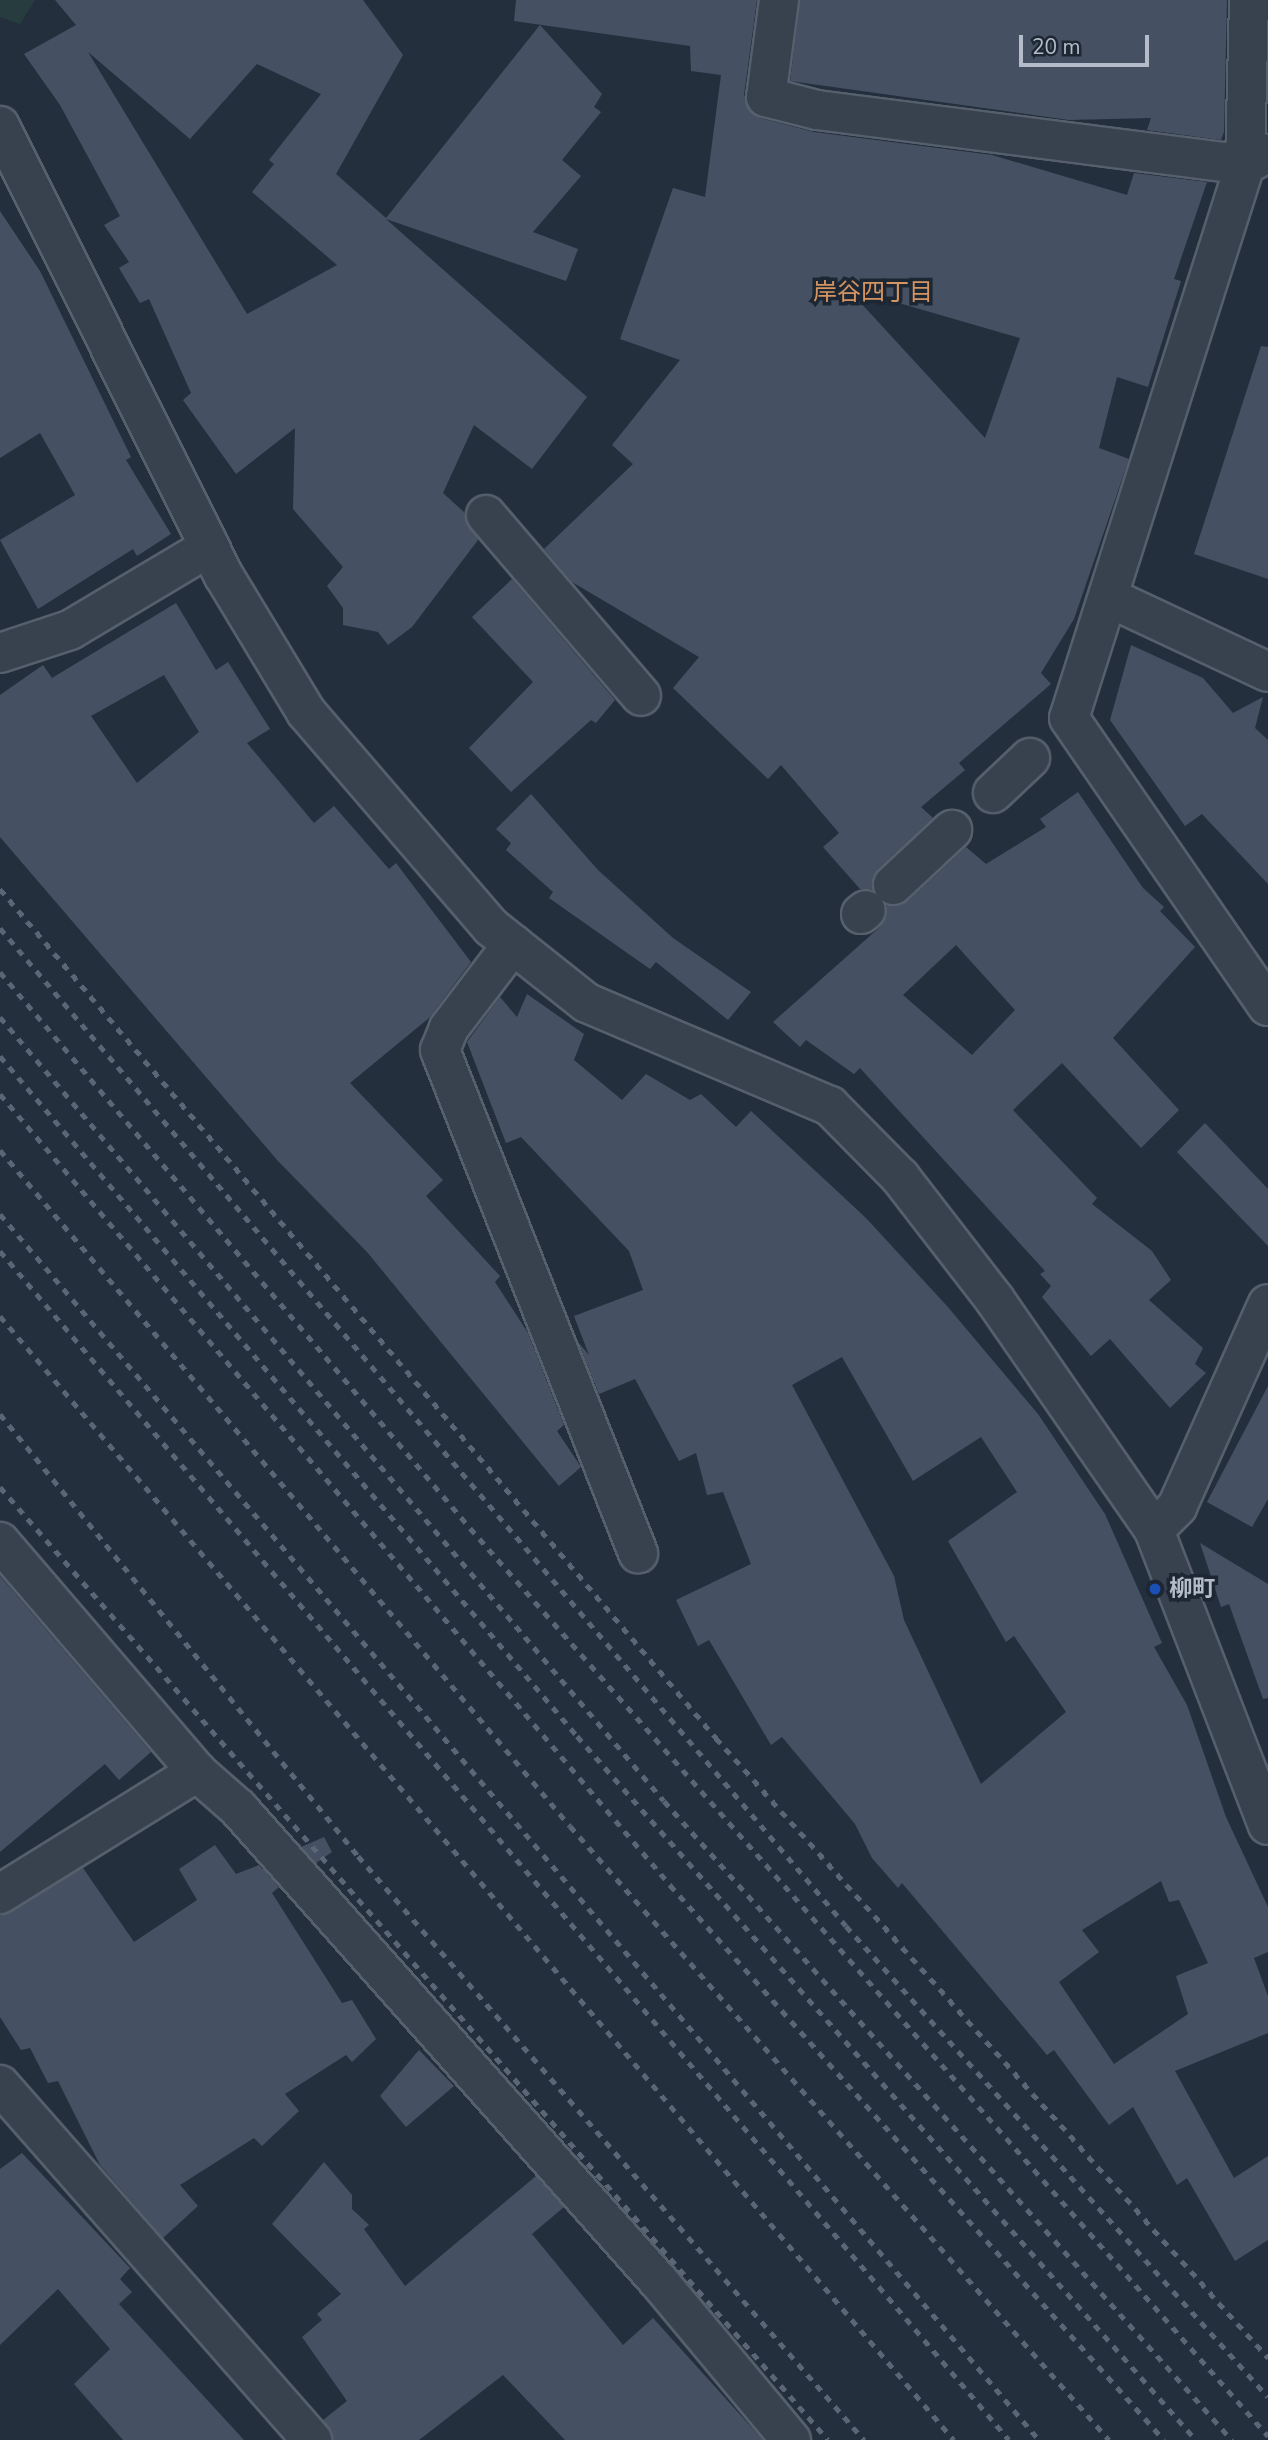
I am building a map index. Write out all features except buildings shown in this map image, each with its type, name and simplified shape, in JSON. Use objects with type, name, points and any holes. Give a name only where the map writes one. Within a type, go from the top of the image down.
[{"type":"street","points":[[779,0],[766,97],[1256,160]]},
{"type":"street","points":[[993,793],[1053,739],[1110,598],[1256,160],[1249,0]]},
{"type":"street","points":[[0,126],[209,547],[306,712],[428,861],[513,944],[586,1003],[830,1106],[900,1177],[995,1300],[1154,1530],[1268,1825]]},
{"type":"street","points":[[486,515],[641,696]]},
{"type":"street","points":[[0,653],[71,630],[209,547]]},
{"type":"street","points":[[1110,598],[1268,672]]},
{"type":"street","points":[[1053,739],[1268,1006]]},
{"type":"street","points":[[873,903],[952,830]]},
{"type":"street","points":[[513,944],[449,1028],[440,1050],[638,1553]]},
{"type":"street","points":[[1154,1530],[1177,1507],[1268,1304]]},
{"type":"street","points":[[0,1542],[197,1772],[293,1870],[791,2440]]},
{"type":"street","points":[[0,1894],[197,1772]]},
{"type":"street","points":[[0,2085],[312,2440]]},
{"type":"green space","points":[[0,0],[35,0],[20,24],[0,17]]},
{"type":"railway","points":[[0,889],[716,1738],[1268,2358]]},
{"type":"railway","points":[[0,928],[846,1926],[1268,2397]]},
{"type":"railway","points":[[0,972],[470,1528],[1268,2436]]},
{"type":"railway","points":[[0,1017],[664,1801],[1232,2440]]},
{"type":"railway","points":[[0,1056],[577,1736],[1196,2440]]},
{"type":"railway","points":[[0,1094],[670,1885],[1164,2440]]},
{"type":"railway","points":[[0,1150],[570,1826],[1109,2440]]},
{"type":"railway","points":[[0,1214],[1039,2440]]},
{"type":"railway","points":[[0,1251],[1009,2440]]},
{"type":"railway","points":[[0,1316],[954,2440]]},
{"type":"railway","points":[[0,1414],[358,1856],[864,2440]]},
{"type":"railway","points":[[0,1487],[828,2440]]},
{"type":"place","name":"柳町","points":[[1155,1589]]},
{"type":"district","name":"岸谷四丁目","points":[[873,293]]}]
